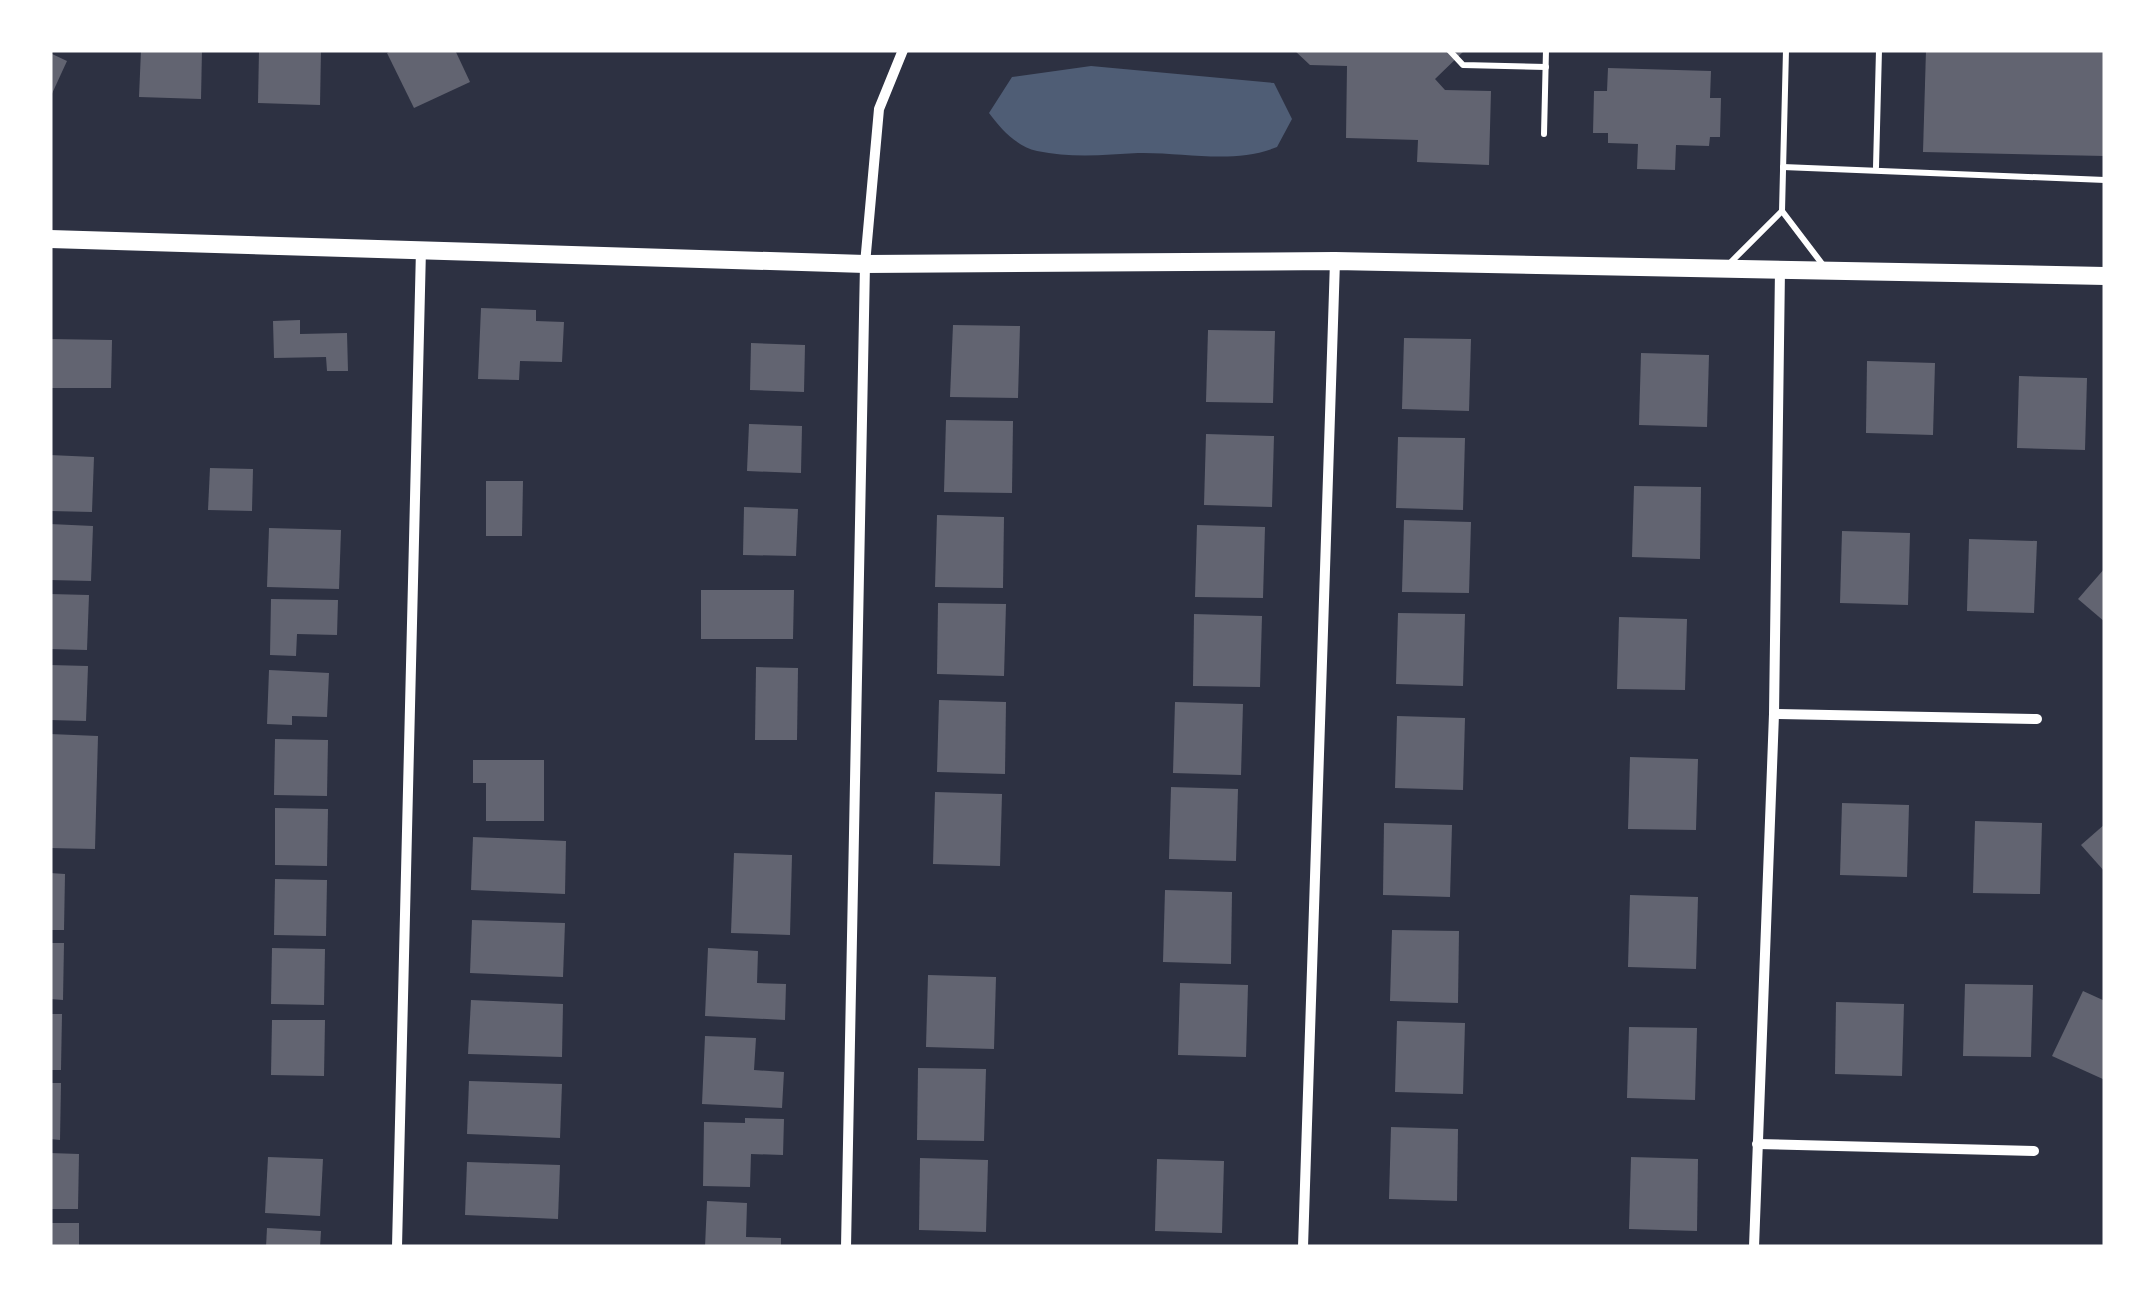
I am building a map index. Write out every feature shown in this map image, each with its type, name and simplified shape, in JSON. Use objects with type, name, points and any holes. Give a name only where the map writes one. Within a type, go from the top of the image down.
[{"type":"street","points":[[846,1247],[865,264],[878,109],[902,50]]},
{"type":"street","points":[[50,239],[865,264],[1336,261],[2105,276]]},
{"type":"street","points":[[397,1247],[421,248]]},
{"type":"street","points":[[1303,1247],[1336,261]]},
{"type":"street","points":[[1754,1247],[1774,714],[1780,269]]},
{"type":"street","points":[[1774,714],[2036,720]]},
{"type":"street","points":[[1757,1144],[2034,1151]]},
{"type":"lane","points":[[1449,50],[1462,66],[1546,67]]},
{"type":"lane","points":[[1544,134],[1546,50]]},
{"type":"lane","points":[[1786,50],[1782,211],[1796,236],[1828,270]]},
{"type":"lane","points":[[1876,167],[1879,50]]},
{"type":"lane","points":[[1783,167],[1876,167],[1972,177],[2105,180]]},
{"type":"lane","points":[[1725,268],[1782,211]]},
{"type":"water","points":[[1091,66],[1274,83],[1292,119],[1277,147],[1243,155],[1075,155],[1037,151],[1022,145],[989,113],[1012,77]]},
{"type":"building","points":[[141,50],[202,50],[201,99],[139,97]]},
{"type":"building","points":[[259,50],[321,50],[320,105],[258,103]]},
{"type":"building","points":[[455,50],[470,82],[414,108],[387,53]]},
{"type":"building","points":[[1294,50],[1465,50],[1435,79],[1445,90],[1491,91],[1489,165],[1417,162],[1418,140],[1346,138],[1347,66],[1310,65]]},
{"type":"building","points":[[1926,50],[2105,50],[2105,156],[1923,152]]},
{"type":"building","points":[[50,53],[67,61],[50,98]]},
{"type":"building","points":[[1608,68],[1711,71],[1710,98],[1721,98],[1720,137],[1710,137],[1709,146],[1676,145],[1675,170],[1637,169],[1638,144],[1608,143],[1608,133],[1593,133],[1594,91],[1607,91]]},
{"type":"building","points":[[481,308],[536,310],[536,321],[564,322],[562,362],[520,361],[519,380],[478,379]]},
{"type":"building","points":[[300,320],[300,334],[347,333],[348,371],[327,371],[326,357],[274,358],[273,321]]},
{"type":"building","points":[[953,325],[1020,326],[1018,398],[950,397]]},
{"type":"building","points":[[1208,330],[1275,331],[1273,403],[1206,402]]},
{"type":"building","points":[[1404,338],[1471,339],[1469,411],[1402,409]]},
{"type":"building","points":[[50,339],[112,340],[111,388],[50,388]]},
{"type":"building","points":[[751,343],[805,345],[804,392],[750,390]]},
{"type":"building","points":[[1641,353],[1709,355],[1707,427],[1639,425]]},
{"type":"building","points":[[1867,361],[1935,363],[1933,435],[1866,433]]},
{"type":"building","points":[[2019,376],[2087,378],[2085,450],[2017,448]]},
{"type":"building","points":[[946,420],[1013,421],[1012,493],[944,492]]},
{"type":"building","points":[[749,424],[802,426],[801,473],[747,471]]},
{"type":"building","points":[[1206,434],[1274,436],[1272,507],[1204,505]]},
{"type":"building","points":[[1398,437],[1465,438],[1463,510],[1396,508]]},
{"type":"building","points":[[50,455],[94,457],[92,512],[50,511]]},
{"type":"building","points":[[210,468],[253,469],[252,511],[208,510]]},
{"type":"building","points":[[486,481],[523,481],[522,536],[486,536]]},
{"type":"building","points":[[1634,486],[1701,487],[1700,559],[1632,557]]},
{"type":"building","points":[[744,507],[798,509],[796,556],[743,555]]},
{"type":"building","points":[[937,515],[1004,517],[1003,588],[935,587]]},
{"type":"building","points":[[1404,520],[1471,522],[1469,593],[1402,592]]},
{"type":"building","points":[[50,524],[93,526],[91,581],[50,580]]},
{"type":"building","points":[[1197,525],[1265,527],[1263,598],[1195,597]]},
{"type":"building","points":[[269,528],[341,530],[339,589],[267,587]]},
{"type":"building","points":[[1842,531],[1910,533],[1908,605],[1840,603]]},
{"type":"building","points":[[1969,539],[2037,541],[2034,613],[1967,611]]},
{"type":"building","points":[[2105,568],[2105,622],[2078,599]]},
{"type":"building","points":[[701,590],[794,590],[793,639],[701,639]]},
{"type":"building","points":[[50,594],[89,595],[87,650],[50,649]]},
{"type":"building","points":[[271,599],[338,600],[337,635],[297,634],[296,656],[270,655]]},
{"type":"building","points":[[938,603],[1006,604],[1004,676],[937,674]]},
{"type":"building","points":[[1398,613],[1465,614],[1463,686],[1396,684]]},
{"type":"building","points":[[1194,614],[1262,616],[1260,687],[1193,686]]},
{"type":"building","points":[[1619,617],[1687,619],[1685,690],[1617,689]]},
{"type":"building","points":[[50,665],[88,666],[86,721],[50,720]]},
{"type":"building","points":[[756,667],[798,668],[797,740],[755,740]]},
{"type":"building","points":[[269,670],[329,673],[327,717],[292,716],[292,725],[267,724]]},
{"type":"building","points":[[939,700],[1006,702],[1005,774],[937,772]]},
{"type":"building","points":[[1175,702],[1243,704],[1241,775],[1173,773]]},
{"type":"building","points":[[1397,716],[1465,718],[1463,790],[1395,788]]},
{"type":"building","points":[[50,734],[98,736],[95,849],[50,848]]},
{"type":"building","points":[[275,739],[328,740],[327,796],[274,795]]},
{"type":"building","points":[[1630,757],[1698,759],[1696,830],[1628,829]]},
{"type":"building","points":[[473,760],[544,760],[544,821],[486,821],[486,783],[473,783]]},
{"type":"building","points":[[1171,787],[1238,789],[1236,861],[1169,859]]},
{"type":"building","points":[[935,792],[1002,794],[1000,866],[933,864]]},
{"type":"building","points":[[1842,803],[1909,805],[1907,877],[1840,875]]},
{"type":"building","points":[[275,808],[328,809],[327,866],[275,865]]},
{"type":"building","points":[[1975,821],[2042,823],[2040,894],[1973,893]]},
{"type":"building","points":[[1384,823],[1452,825],[1450,897],[1383,895]]},
{"type":"building","points":[[2105,824],[2105,872],[2081,845]]},
{"type":"building","points":[[473,837],[566,841],[565,894],[471,890]]},
{"type":"building","points":[[734,853],[792,855],[790,935],[731,933]]},
{"type":"building","points":[[50,873],[65,874],[64,930],[50,930]]},
{"type":"building","points":[[275,879],[327,880],[326,936],[274,935]]},
{"type":"building","points":[[1165,890],[1232,892],[1231,964],[1163,962]]},
{"type":"building","points":[[1630,895],[1698,897],[1696,969],[1628,967]]},
{"type":"building","points":[[472,920],[565,923],[563,977],[470,973]]},
{"type":"building","points":[[1392,930],[1459,931],[1458,1003],[1390,1001]]},
{"type":"building","points":[[50,943],[64,943],[63,1000],[50,999]]},
{"type":"building","points":[[272,948],[325,949],[324,1005],[271,1004]]},
{"type":"building","points":[[708,948],[758,951],[757,983],[786,984],[785,1020],[705,1016]]},
{"type":"building","points":[[928,975],[996,977],[994,1049],[926,1047]]},
{"type":"building","points":[[1180,983],[1248,985],[1246,1057],[1178,1055]]},
{"type":"building","points":[[1965,984],[2033,985],[2031,1057],[1963,1056]]},
{"type":"building","points":[[2083,991],[2105,1001],[2105,1080],[2052,1056]]},
{"type":"building","points":[[471,1000],[563,1004],[562,1057],[468,1054]]},
{"type":"building","points":[[1836,1002],[1904,1004],[1902,1076],[1835,1074]]},
{"type":"building","points":[[50,1014],[62,1014],[61,1070],[50,1070]]},
{"type":"building","points":[[272,1020],[325,1020],[324,1076],[271,1075]]},
{"type":"building","points":[[1397,1021],[1465,1023],[1463,1094],[1395,1092]]},
{"type":"building","points":[[1629,1027],[1697,1028],[1695,1100],[1627,1098]]},
{"type":"building","points":[[705,1036],[756,1038],[754,1070],[784,1072],[782,1108],[702,1104]]},
{"type":"building","points":[[918,1068],[986,1069],[984,1141],[917,1140]]},
{"type":"building","points":[[469,1081],[562,1084],[560,1138],[467,1134]]},
{"type":"building","points":[[50,1083],[61,1083],[60,1140],[50,1139]]},
{"type":"building","points":[[745,1118],[784,1119],[783,1155],[751,1154],[750,1187],[703,1186],[704,1122],[745,1123]]},
{"type":"building","points":[[1391,1127],[1458,1129],[1457,1201],[1389,1199]]},
{"type":"building","points":[[50,1153],[79,1154],[78,1209],[50,1209]]},
{"type":"building","points":[[268,1157],[323,1159],[320,1216],[265,1213]]},
{"type":"building","points":[[1631,1157],[1698,1159],[1697,1231],[1629,1229]]},
{"type":"building","points":[[920,1158],[988,1160],[986,1232],[919,1230]]},
{"type":"building","points":[[1157,1159],[1224,1161],[1222,1233],[1155,1231]]},
{"type":"building","points":[[467,1162],[560,1165],[558,1219],[465,1215]]},
{"type":"building","points":[[707,1201],[747,1203],[746,1237],[781,1238],[781,1247],[705,1247]]},
{"type":"building","points":[[50,1223],[79,1223],[79,1247],[50,1247]]},
{"type":"building","points":[[267,1228],[321,1231],[320,1247],[266,1247]]}]
